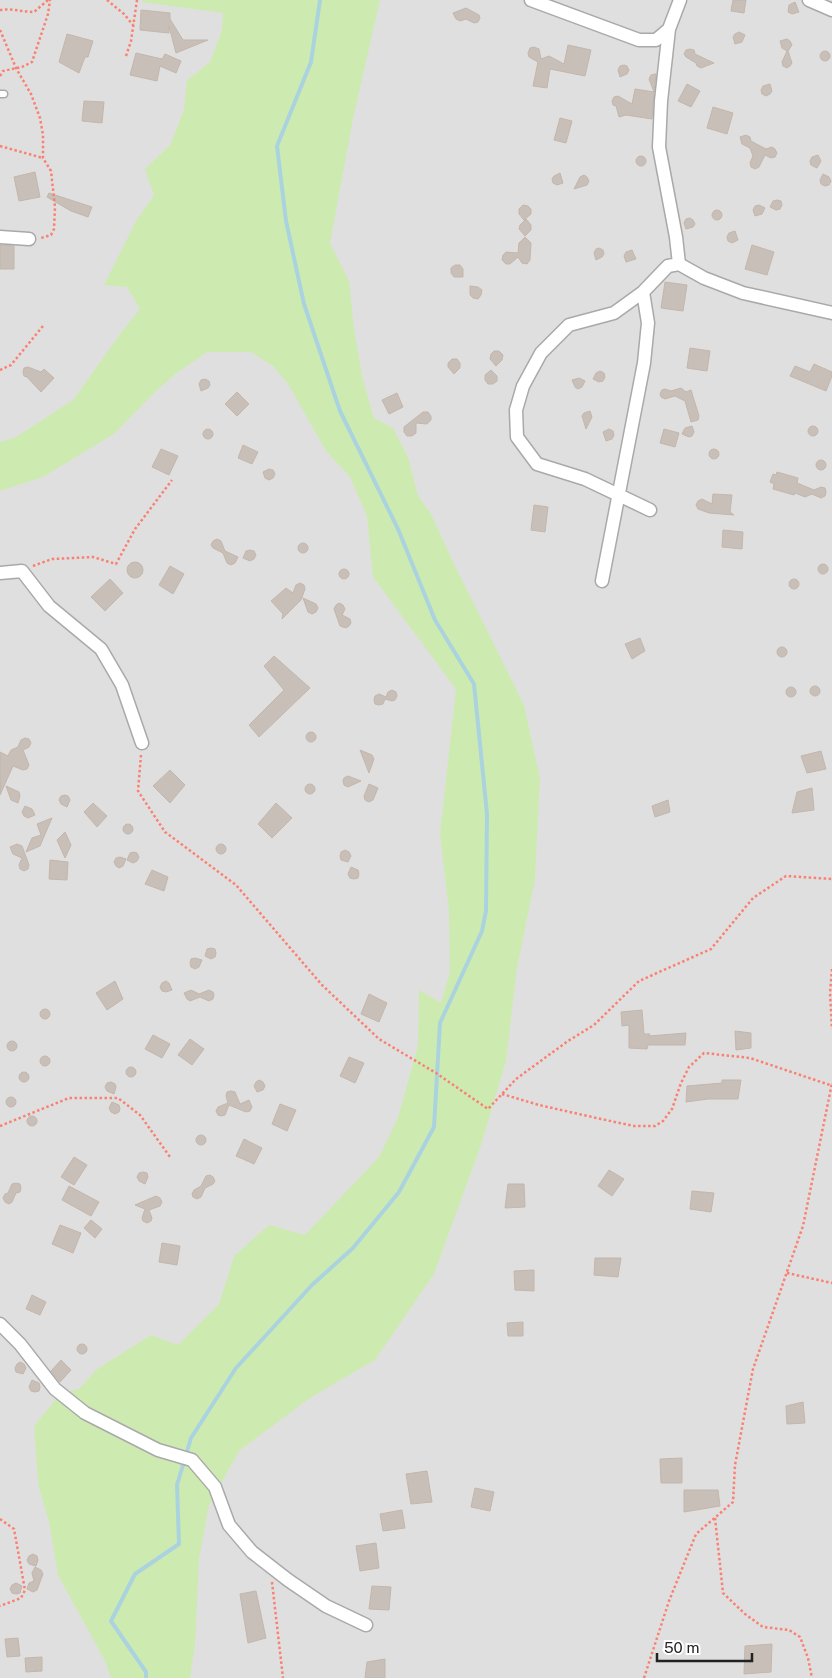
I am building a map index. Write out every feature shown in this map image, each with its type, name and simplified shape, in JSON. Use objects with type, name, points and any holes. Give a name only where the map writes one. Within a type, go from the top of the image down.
[{"type":"street","points":[[532,0],[638,40],[656,40],[669,29]]},
{"type":"street","points":[[679,264],[660,147],[661,100],[669,29],[680,0]]},
{"type":"street","points":[[810,0],[832,10]]},
{"type":"street","points":[[0,237],[29,239]]},
{"type":"street","points":[[650,510],[585,479],[537,464],[517,437],[516,410],[523,386],[541,353],[570,326],[614,313],[643,292],[668,266],[679,264],[704,278],[743,293],[832,313]]},
{"type":"street","points":[[602,580],[644,363],[648,323],[643,292]]},
{"type":"street","points":[[0,573],[22,571],[49,606],[101,649],[122,685],[142,743]]},
{"type":"street","points":[[0,1324],[20,1344],[55,1388],[85,1413],[158,1450],[192,1460],[215,1487],[229,1525],[252,1552],[326,1606],[366,1625]]},
{"type":"path","points":[[0,10],[10,9],[34,12],[49,0]]},
{"type":"path","points":[[0,76],[3,71],[32,62],[48,14],[49,0]]},
{"type":"path","points":[[107,0],[124,14],[133,26]]},
{"type":"path","points":[[126,56],[131,41],[137,0]]},
{"type":"path","points":[[0,30],[16,68],[31,94],[40,118],[43,135],[43,158],[51,171],[55,207],[54,229],[51,235],[45,238],[29,239]]},
{"type":"path","points":[[0,146],[43,158]]},
{"type":"path","points":[[0,370],[11,365],[43,326]]},
{"type":"path","points":[[22,571],[52,559],[93,557],[116,564],[135,529],[172,480]]},
{"type":"path","points":[[142,743],[138,791],[165,832],[236,885],[322,985],[379,1039],[436,1073],[488,1109],[516,1079],[568,1041],[594,1025],[639,981],[711,949],[753,898],[786,876],[832,879]]},
{"type":"path","points":[[832,969],[830,993],[832,1029]]},
{"type":"path","points":[[502,1094],[539,1105],[634,1126],[655,1126],[664,1120],[672,1109],[689,1068],[704,1053],[750,1058],[830,1085],[832,1084],[803,1226],[753,1368],[735,1465],[733,1502],[696,1534],[669,1601],[644,1678]]},
{"type":"path","points":[[0,1126],[68,1098],[118,1098],[140,1114],[170,1157]]},
{"type":"path","points":[[787,1273],[832,1283]]},
{"type":"path","points":[[715,1518],[723,1593],[763,1628],[789,1630],[800,1637],[808,1658],[812,1678]]},
{"type":"path","points":[[0,1519],[14,1530],[25,1590],[21,1598],[0,1606]]},
{"type":"path","points":[[270,1566],[283,1678]]},
{"type":"shaded area","points":[[0,0],[832,0],[832,1678],[0,1678]]},
{"type":"green space","points":[[143,0],[380,0],[353,119],[330,243],[349,281],[362,376],[374,418],[393,428],[408,457],[418,496],[431,514],[524,705],[540,778],[535,879],[517,968],[506,1061],[481,1145],[434,1274],[375,1360],[310,1398],[239,1451],[209,1505],[199,1559],[195,1645],[190,1678],[111,1678],[105,1661],[58,1575],[49,1522],[38,1484],[34,1426],[61,1393],[79,1389],[97,1369],[151,1335],[178,1345],[219,1304],[234,1256],[269,1225],[305,1235],[379,1157],[398,1118],[418,1045],[419,990],[441,1003],[450,972],[449,911],[440,834],[456,689],[373,577],[367,516],[350,477],[326,451],[288,384],[274,367],[251,352],[207,352],[174,375],[114,434],[43,477],[0,491],[0,442],[16,437],[73,400],[140,309],[127,287],[104,285],[136,221],[154,195],[145,169],[170,145],[184,110],[187,80],[210,62],[222,30],[223,13],[142,2]]},
{"type":"building","points":[[733,0],[746,0],[744,13],[731,11]]},
{"type":"building","points":[[795,2],[799,12],[792,14],[788,12],[789,5]]},
{"type":"building","points":[[466,8],[479,15],[478,22],[474,23],[466,19],[460,21],[456,19],[453,13]]},
{"type":"building","points":[[141,10],[170,13],[170,19],[183,40],[208,40],[176,53],[169,26],[169,33],[140,30]]},
{"type":"building","points":[[739,32],[745,35],[742,42],[735,44],[733,37]]},
{"type":"building","points":[[67,34],[93,41],[88,57],[85,57],[79,73],[59,62]]},
{"type":"building","points":[[787,39],[792,45],[788,51],[792,63],[787,68],[783,66],[782,62],[787,51],[782,48],[780,41]]},
{"type":"building","points":[[568,45],[591,50],[585,76],[550,69],[547,88],[533,86],[538,62],[529,57],[530,48],[539,49],[541,59],[549,56],[564,64]]},
{"type":"building","points":[[686,50],[694,50],[695,54],[714,63],[701,68],[697,66],[696,63],[684,54]]},
{"type":"building","points":[[823,51],[827,51],[830,56],[829,60],[823,61],[820,58],[820,54]]},
{"type":"building","points":[[136,53],[162,59],[165,54],[181,61],[176,73],[160,66],[157,81],[130,75]]},
{"type":"building","points":[[624,65],[629,70],[627,74],[620,77],[618,70],[620,66]]},
{"type":"building","points":[[656,74],[654,92],[649,79],[651,75]]},
{"type":"building","points":[[687,84],[700,91],[691,107],[678,101]]},
{"type":"building","points":[[770,84],[772,91],[770,94],[766,96],[762,94],[763,86]]},
{"type":"building","points":[[635,89],[654,92],[652,119],[626,115],[619,117],[616,106],[613,105],[612,101],[614,97],[618,96],[632,104]]},
{"type":"building","points":[[84,101],[104,102],[102,123],[82,121]]},
{"type":"building","points":[[713,107],[733,113],[727,134],[707,128]]},
{"type":"building","points":[[560,118],[572,121],[566,143],[554,140]]},
{"type":"building","points":[[746,135],[750,137],[751,141],[766,149],[772,147],[775,149],[777,153],[775,157],[771,158],[765,155],[759,167],[755,169],[751,167],[750,163],[753,156],[750,148],[742,144],[740,137]]},
{"type":"building","points":[[818,155],[821,161],[817,168],[811,165],[810,161],[812,157]]},
{"type":"building","points":[[639,156],[643,156],[646,161],[645,165],[639,166],[636,163],[636,159]]},
{"type":"building","points":[[35,172],[40,197],[19,201],[14,177]]},
{"type":"building","points":[[560,173],[563,183],[557,185],[553,183],[552,179]]},
{"type":"building","points":[[823,174],[829,177],[831,181],[829,185],[821,184],[820,180]]},
{"type":"building","points":[[584,175],[589,181],[587,185],[574,189],[580,177]]},
{"type":"building","points":[[49,193],[92,207],[88,217],[71,211],[47,197]]},
{"type":"building","points":[[773,201],[781,201],[782,205],[780,209],[776,210],[770,207]]},
{"type":"building","points":[[523,205],[531,209],[531,214],[524,220],[519,214],[519,209]]},
{"type":"building","points":[[759,205],[765,208],[762,214],[755,216],[753,210],[755,206]]},
{"type":"building","points":[[715,210],[719,210],[722,215],[721,219],[715,220],[712,217],[712,213]]},
{"type":"building","points":[[690,218],[695,224],[693,227],[686,229],[684,223],[686,219]]},
{"type":"building","points":[[526,219],[531,225],[531,230],[525,236],[519,229]]},
{"type":"building","points":[[735,231],[738,240],[732,243],[728,241],[727,237],[729,233]]},
{"type":"building","points":[[525,237],[531,243],[530,260],[527,264],[522,263],[518,257],[510,264],[506,264],[502,260],[503,255],[506,252],[518,253],[519,243]]},
{"type":"building","points":[[0,245],[14,246],[14,269],[0,269]]},
{"type":"building","points":[[752,245],[774,252],[767,275],[745,269]]},
{"type":"building","points":[[599,248],[603,250],[604,254],[596,260],[594,253]]},
{"type":"building","points":[[632,250],[636,259],[626,262],[624,256],[626,252]]},
{"type":"building","points":[[455,265],[460,265],[463,269],[463,277],[454,277],[451,273],[451,268]]},
{"type":"building","points":[[665,282],[687,285],[683,311],[661,308]]},
{"type":"building","points":[[470,286],[478,287],[482,290],[478,299],[470,295]]},
{"type":"building","points":[[690,348],[710,351],[707,371],[687,368]]},
{"type":"building","points":[[494,351],[499,351],[503,355],[502,360],[496,366],[490,359]]},
{"type":"building","points":[[452,359],[457,359],[460,363],[460,368],[454,374],[448,367],[448,363]]},
{"type":"building","points":[[814,364],[832,372],[826,391],[790,376],[795,366],[810,372]]},
{"type":"building","points":[[28,367],[41,372],[44,369],[54,378],[41,392],[24,376],[24,368]]},
{"type":"building","points":[[491,370],[497,376],[497,381],[493,384],[488,384],[485,380],[485,375]]},
{"type":"building","points":[[600,371],[604,373],[605,377],[603,381],[599,382],[593,379],[596,373]]},
{"type":"building","points":[[579,378],[585,381],[582,387],[578,389],[572,380]]},
{"type":"building","points":[[201,380],[209,381],[210,385],[201,391],[199,384]]},
{"type":"building","points":[[681,388],[686,392],[691,390],[699,416],[698,420],[691,422],[685,401],[675,396],[665,399],[661,397],[662,390],[671,391]]},
{"type":"building","points":[[237,392],[249,404],[237,416],[225,404]]},
{"type":"building","points":[[397,393],[403,407],[389,414],[382,400]]},
{"type":"building","points":[[590,411],[592,417],[586,429],[582,416]]},
{"type":"building","points":[[423,412],[428,412],[431,420],[427,424],[416,423],[416,433],[412,436],[407,436],[404,432],[404,427]]},
{"type":"building","points":[[692,426],[694,432],[692,436],[689,437],[682,434],[685,428]]},
{"type":"building","points":[[811,426],[815,426],[818,431],[817,435],[811,436],[808,433],[808,429]]},
{"type":"building","points":[[206,429],[210,429],[213,434],[212,438],[206,439],[203,436],[203,432]]},
{"type":"building","points":[[609,429],[613,431],[614,435],[612,439],[606,441],[603,432]]},
{"type":"building","points":[[664,429],[679,433],[675,447],[660,443]]},
{"type":"building","points":[[243,445],[258,452],[252,464],[238,458]]},
{"type":"building","points":[[161,449],[178,456],[169,475],[152,467]]},
{"type":"building","points":[[712,449],[716,449],[719,454],[718,458],[712,459],[709,456],[709,452]]},
{"type":"building","points":[[819,460],[823,460],[826,465],[825,469],[819,470],[816,467],[816,463]]},
{"type":"building","points":[[269,469],[273,470],[275,474],[269,480],[265,478],[263,472]]},
{"type":"building","points":[[777,472],[798,478],[797,483],[814,490],[821,487],[825,488],[825,496],[821,498],[812,494],[805,497],[773,489],[774,484],[770,482],[773,474],[776,475]]},
{"type":"building","points":[[713,494],[732,495],[730,512],[734,515],[709,513],[698,509],[696,505],[702,499],[712,504]]},
{"type":"building","points":[[534,505],[548,507],[545,532],[531,530]]},
{"type":"building","points":[[723,530],[743,532],[742,549],[722,547]]},
{"type":"building","points":[[217,539],[221,541],[225,551],[238,557],[235,563],[231,565],[227,563],[223,553],[213,548],[211,545]]},
{"type":"building","points":[[301,543],[305,543],[308,548],[307,552],[301,553],[298,550],[298,546]]},
{"type":"building","points":[[246,551],[254,551],[256,555],[250,561],[243,558]]},
{"type":"building","points":[[135,562],[141,564],[143,570],[141,576],[135,578],[129,576],[127,570],[129,564]]},
{"type":"building","points":[[821,564],[825,564],[828,569],[827,573],[821,574],[818,571],[818,567]]},
{"type":"building","points":[[170,566],[184,574],[173,594],[159,585]]},
{"type":"building","points":[[342,569],[346,569],[349,574],[348,578],[342,579],[339,576],[339,572]]},
{"type":"building","points":[[110,579],[123,593],[105,611],[91,597]]},
{"type":"building","points":[[792,579],[796,579],[799,584],[798,588],[792,589],[789,586],[789,582]]},
{"type":"building","points":[[300,583],[304,585],[305,589],[301,600],[282,619],[283,614],[271,601],[286,588],[293,593],[296,585]]},
{"type":"building","points":[[303,598],[316,604],[318,608],[316,612],[312,614],[308,612]]},
{"type":"building","points":[[339,603],[345,609],[342,615],[350,619],[351,623],[346,628],[340,626],[334,609]]},
{"type":"building","points":[[640,638],[645,651],[632,659],[625,644]]},
{"type":"building","points":[[780,647],[784,647],[787,652],[786,656],[780,657],[777,654],[777,650]]},
{"type":"building","points":[[274,656],[310,688],[259,737],[249,725],[284,690],[264,666]]},
{"type":"building","points":[[813,686],[817,686],[820,691],[819,695],[813,696],[810,693],[810,689]]},
{"type":"building","points":[[789,687],[793,687],[796,692],[795,696],[789,697],[786,694],[786,690]]},
{"type":"building","points":[[392,690],[396,692],[395,700],[385,699],[383,704],[375,704],[375,696],[379,694],[386,697],[388,692]]},
{"type":"building","points":[[309,732],[313,732],[316,737],[315,741],[309,742],[306,739],[306,735]]},
{"type":"building","points":[[29,739],[31,743],[29,747],[23,750],[29,765],[27,769],[23,770],[13,766],[0,795],[0,752],[8,756],[11,750],[18,747],[21,740]]},
{"type":"building","points":[[360,750],[372,755],[374,759],[369,773]]},
{"type":"building","points":[[821,751],[826,769],[807,773],[801,756]]},
{"type":"building","points":[[170,770],[185,785],[170,803],[153,786]]},
{"type":"building","points":[[348,776],[361,781],[348,787],[344,785],[343,781]]},
{"type":"building","points":[[308,784],[312,784],[315,789],[314,793],[308,794],[305,791],[305,787]]},
{"type":"building","points":[[369,784],[378,788],[373,800],[369,802],[365,800],[364,796]]},
{"type":"building","points":[[6,786],[19,792],[18,803],[11,800]]},
{"type":"building","points":[[812,788],[814,810],[792,813],[797,792]]},
{"type":"building","points":[[65,795],[70,800],[67,807],[61,804],[59,800],[61,796]]},
{"type":"building","points":[[668,800],[670,812],[655,817],[652,806]]},
{"type":"building","points":[[93,803],[107,816],[97,827],[84,812]]},
{"type":"building","points":[[276,803],[292,818],[272,838],[258,824]]},
{"type":"building","points":[[25,806],[32,809],[35,815],[28,818],[24,816],[22,812]]},
{"type":"building","points":[[52,818],[40,846],[26,852],[32,838],[41,835],[37,824]]},
{"type":"building","points":[[126,824],[130,824],[133,829],[132,833],[126,834],[123,831],[123,827]]},
{"type":"building","points":[[65,832],[71,845],[65,858],[57,840]]},
{"type":"building","points":[[17,844],[22,846],[29,865],[28,869],[24,871],[20,869],[19,865],[22,858],[13,854],[10,847]]},
{"type":"building","points":[[219,844],[223,844],[226,849],[225,853],[219,854],[216,851],[216,847]]},
{"type":"building","points":[[345,850],[351,856],[348,862],[341,860],[340,856],[341,852]]},
{"type":"building","points":[[134,852],[139,857],[133,863],[127,860],[130,853]]},
{"type":"building","points":[[116,858],[126,859],[123,866],[119,868],[114,862]]},
{"type":"building","points":[[50,860],[68,862],[67,880],[49,879]]},
{"type":"building","points":[[351,867],[358,870],[358,878],[350,878],[348,874]]},
{"type":"building","points":[[152,870],[168,877],[164,891],[145,884]]},
{"type":"building","points":[[207,949],[215,949],[216,953],[215,957],[211,959],[205,956]]},
{"type":"building","points":[[191,959],[202,960],[199,967],[195,969],[191,967],[190,963]]},
{"type":"building","points":[[115,981],[123,999],[107,1010],[96,993]]},
{"type":"building","points":[[166,981],[172,990],[166,992],[162,991],[160,987]]},
{"type":"building","points":[[191,990],[199,994],[209,990],[213,992],[213,999],[209,1001],[200,997],[190,1001],[184,993]]},
{"type":"building","points":[[369,994],[387,1003],[379,1022],[361,1014]]},
{"type":"building","points":[[43,1009],[47,1009],[50,1014],[49,1018],[43,1019],[40,1016],[40,1012]]},
{"type":"building","points":[[642,1010],[644,1034],[650,1034],[649,1036],[686,1033],[685,1045],[648,1045],[647,1049],[629,1048],[629,1025],[622,1026],[621,1012]]},
{"type":"building","points":[[735,1031],[751,1033],[751,1048],[736,1050]]},
{"type":"building","points":[[153,1035],[170,1044],[162,1058],[145,1049]]},
{"type":"building","points":[[190,1039],[204,1049],[192,1065],[178,1055]]},
{"type":"building","points":[[10,1041],[14,1041],[17,1046],[16,1050],[10,1051],[7,1048],[7,1044]]},
{"type":"building","points":[[43,1056],[47,1056],[50,1061],[49,1065],[43,1066],[40,1063],[40,1059]]},
{"type":"building","points":[[349,1057],[364,1063],[355,1083],[340,1076]]},
{"type":"building","points":[[129,1067],[133,1067],[136,1072],[135,1076],[129,1077],[126,1074],[126,1070]]},
{"type":"building","points":[[22,1072],[26,1072],[29,1077],[28,1081],[22,1082],[19,1079],[19,1075]]},
{"type":"building","points":[[259,1080],[265,1086],[263,1090],[257,1092],[254,1086]]},
{"type":"building","points":[[722,1080],[741,1080],[738,1099],[708,1099],[686,1102],[687,1086],[722,1083]]},
{"type":"building","points":[[111,1082],[116,1087],[114,1094],[107,1091],[105,1087],[107,1083]]},
{"type":"building","points":[[227,1092],[235,1092],[240,1104],[249,1100],[252,1107],[250,1111],[246,1112],[229,1105],[225,1115],[218,1115],[216,1111],[218,1107],[228,1103]]},
{"type":"building","points":[[9,1097],[13,1097],[16,1102],[15,1106],[9,1107],[6,1104],[6,1100]]},
{"type":"building","points":[[112,1102],[119,1105],[120,1109],[115,1114],[109,1108]]},
{"type":"building","points":[[280,1104],[296,1110],[287,1131],[272,1124]]},
{"type":"building","points":[[30,1116],[34,1116],[37,1121],[36,1125],[30,1126],[27,1123],[27,1119]]},
{"type":"building","points":[[199,1135],[203,1135],[206,1140],[205,1144],[199,1145],[196,1142],[196,1138]]},
{"type":"building","points":[[244,1139],[262,1148],[254,1164],[236,1156]]},
{"type":"building","points":[[74,1157],[87,1165],[74,1185],[61,1177]]},
{"type":"building","points":[[609,1170],[624,1179],[612,1196],[598,1186]]},
{"type":"building","points":[[139,1173],[147,1173],[148,1177],[145,1184],[139,1181],[137,1177]]},
{"type":"building","points":[[210,1175],[215,1181],[213,1184],[205,1188],[201,1197],[197,1199],[193,1197],[194,1190],[201,1186],[206,1176]]},
{"type":"building","points":[[12,1184],[20,1184],[20,1192],[16,1193],[9,1204],[3,1198],[8,1193]]},
{"type":"building","points":[[508,1184],[524,1184],[525,1207],[505,1208]]},
{"type":"building","points":[[69,1186],[99,1202],[91,1216],[62,1200]]},
{"type":"building","points":[[692,1191],[714,1193],[711,1212],[690,1209]]},
{"type":"building","points":[[156,1196],[162,1202],[160,1206],[149,1210],[152,1218],[147,1223],[142,1218],[145,1209],[135,1205]]},
{"type":"building","points":[[91,1220],[102,1229],[95,1238],[84,1228]]},
{"type":"building","points":[[60,1225],[81,1233],[73,1253],[52,1244]]},
{"type":"building","points":[[162,1243],[180,1246],[177,1265],[159,1262]]},
{"type":"building","points":[[595,1258],[621,1258],[618,1277],[594,1275]]},
{"type":"building","points":[[534,1270],[534,1291],[515,1290],[514,1271]]},
{"type":"building","points":[[32,1295],[46,1302],[40,1315],[26,1309]]},
{"type":"building","points":[[523,1322],[523,1336],[508,1336],[507,1323]]},
{"type":"building","points":[[80,1344],[84,1344],[87,1349],[86,1353],[80,1354],[77,1351],[77,1347]]},
{"type":"building","points":[[61,1360],[71,1370],[60,1382],[51,1371]]},
{"type":"building","points":[[20,1362],[26,1368],[23,1374],[16,1372],[15,1368]]},
{"type":"building","points":[[32,1380],[39,1383],[39,1391],[31,1391],[29,1387]]},
{"type":"building","points":[[803,1402],[805,1423],[787,1424],[786,1406]]},
{"type":"building","points":[[682,1458],[682,1483],[661,1483],[660,1459]]},
{"type":"building","points":[[427,1471],[432,1502],[411,1504],[406,1474]]},
{"type":"building","points":[[475,1488],[494,1492],[490,1511],[471,1507]]},
{"type":"building","points":[[684,1490],[718,1490],[720,1506],[684,1512]]},
{"type":"building","points":[[402,1510],[405,1528],[383,1531],[380,1514]]},
{"type":"building","points":[[376,1543],[379,1568],[360,1571],[356,1546]]},
{"type":"building","points":[[33,1554],[37,1556],[38,1560],[36,1566],[29,1564],[27,1560]]},
{"type":"building","points":[[35,1567],[41,1570],[43,1574],[37,1590],[33,1592],[27,1589],[29,1583],[34,1581],[32,1573]]},
{"type":"building","points":[[16,1583],[22,1586],[20,1593],[16,1594],[12,1593],[10,1589]]},
{"type":"building","points":[[372,1586],[391,1587],[389,1610],[369,1609]]},
{"type":"building","points":[[256,1591],[266,1638],[248,1643],[240,1594]]},
{"type":"building","points":[[18,1638],[20,1656],[7,1657],[5,1639]]},
{"type":"building","points":[[772,1644],[771,1672],[744,1674],[745,1646]]},
{"type":"building","points":[[42,1657],[42,1671],[26,1672],[25,1658]]},
{"type":"building","points":[[385,1659],[385,1678],[365,1678],[367,1662]]},
{"type":"waterway","points":[[146,1678],[146,1672],[111,1621],[135,1574],[179,1544],[177,1485],[191,1438],[236,1368],[312,1285],[353,1248],[399,1192],[434,1127],[440,1023],[482,931],[486,911],[487,814],[474,684],[435,620],[398,529],[340,411],[304,304],[286,221],[277,146],[311,62],[320,0]]}]
